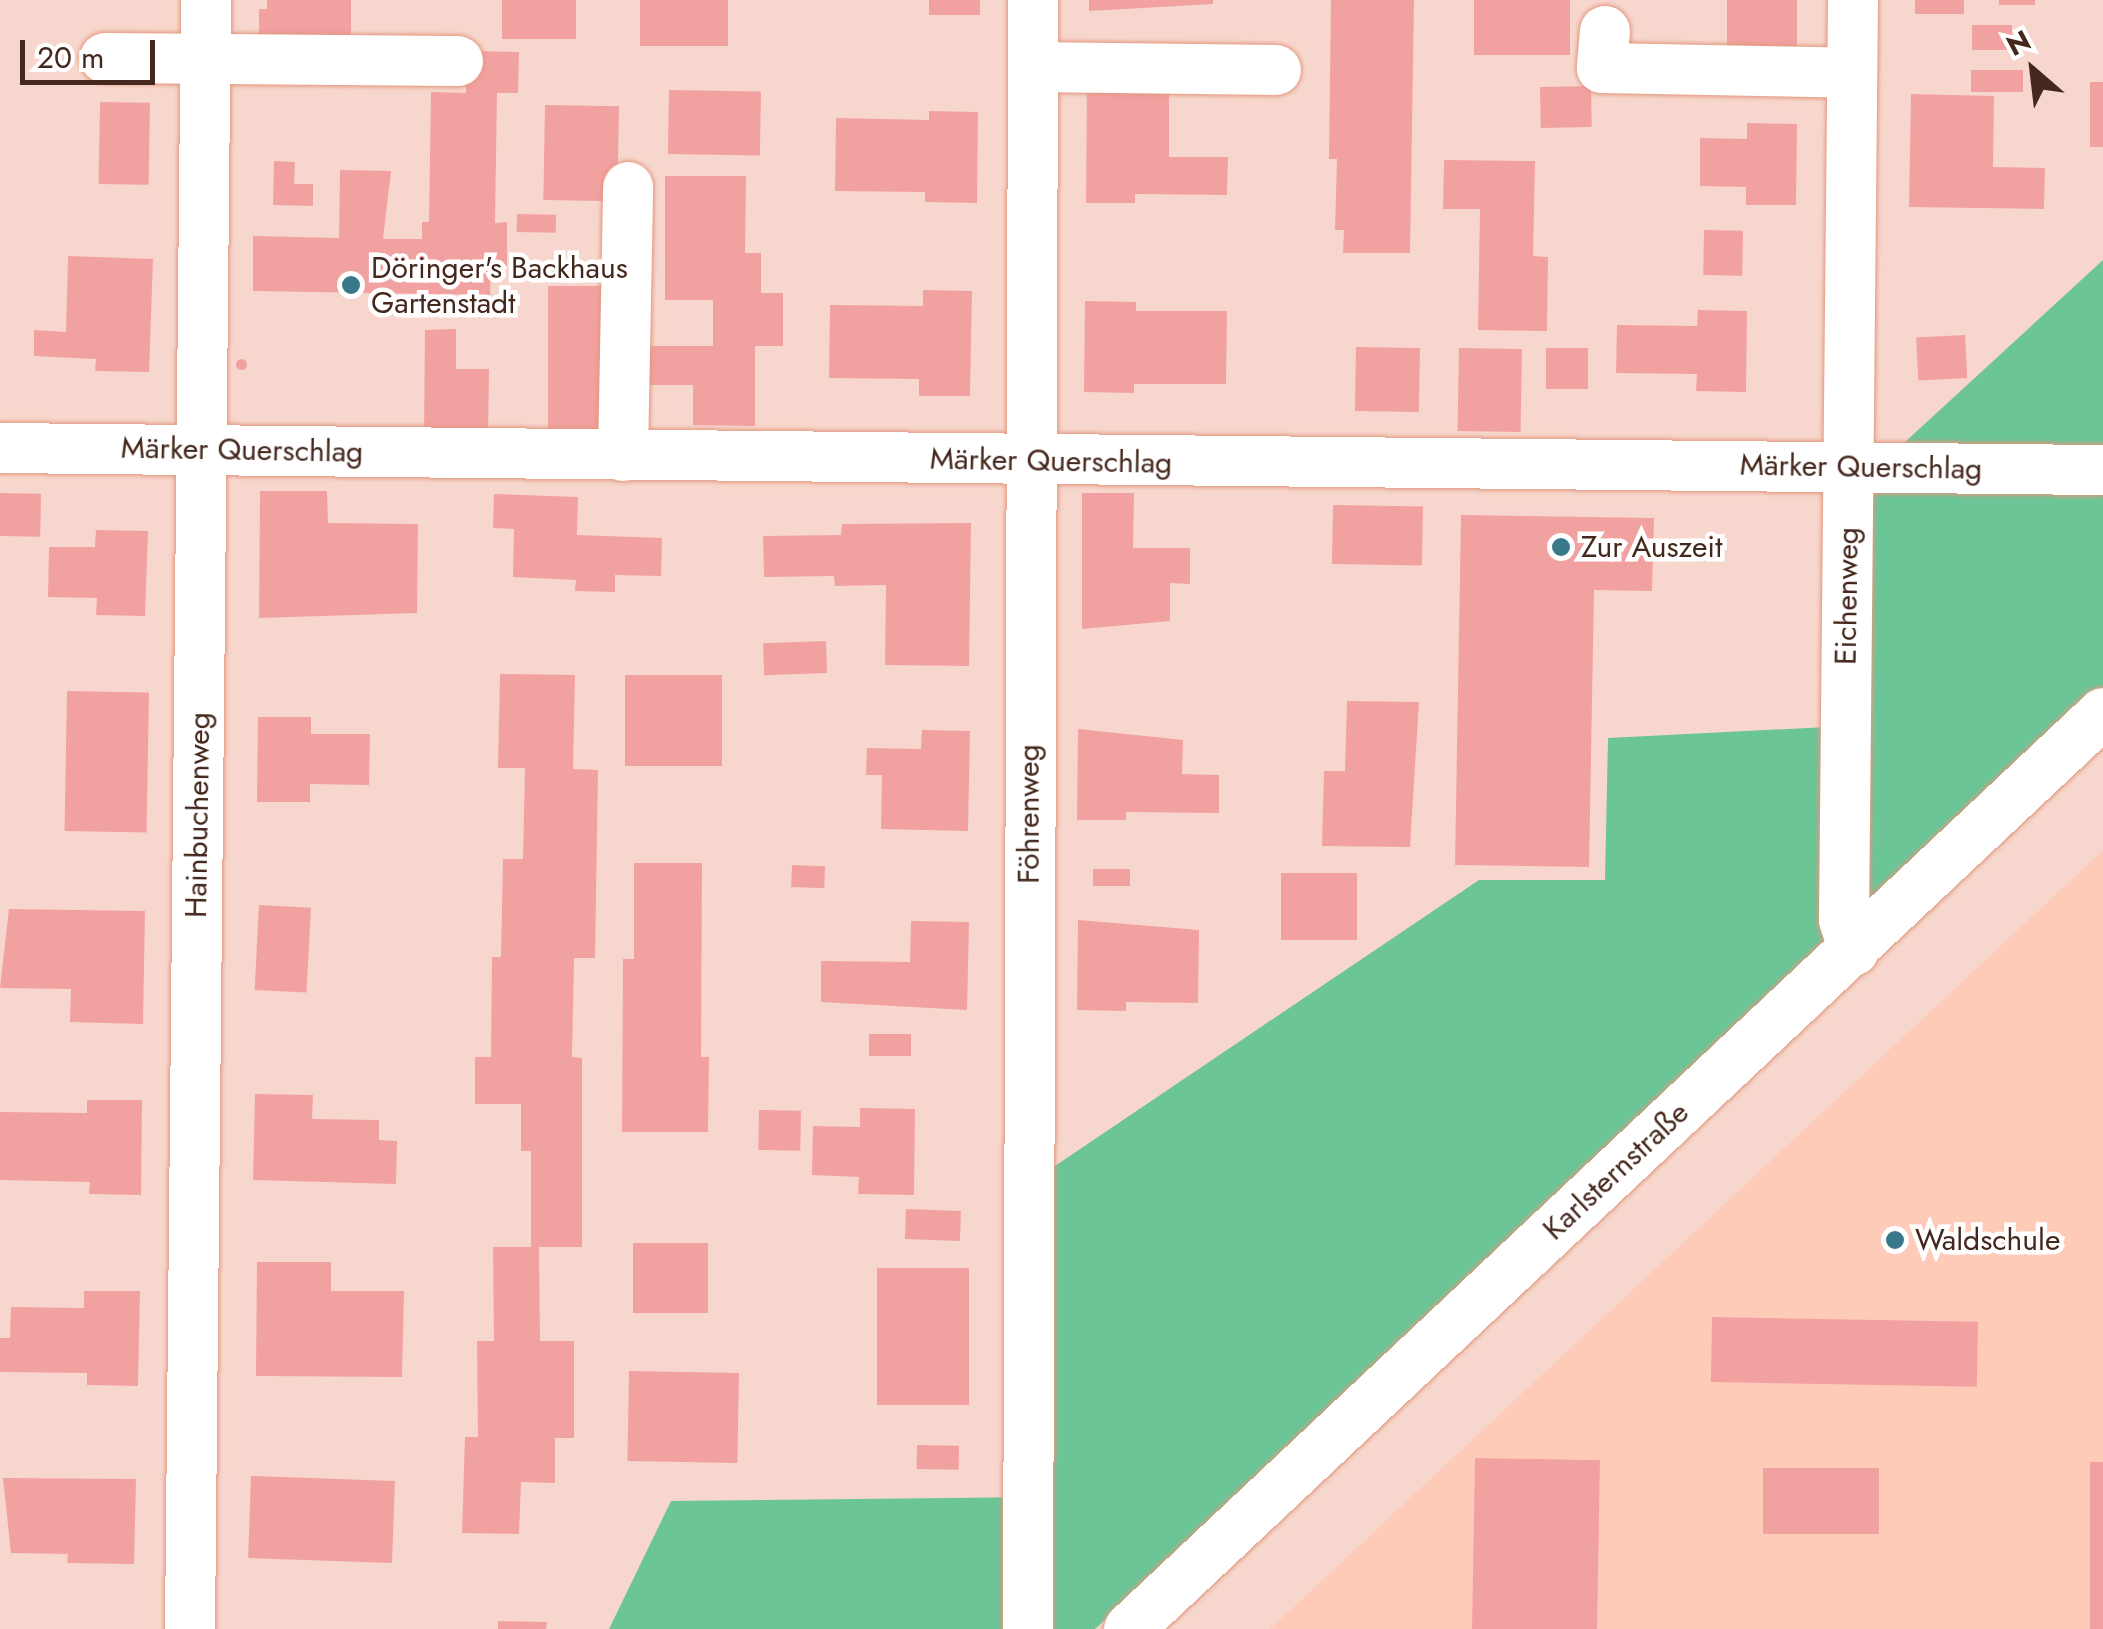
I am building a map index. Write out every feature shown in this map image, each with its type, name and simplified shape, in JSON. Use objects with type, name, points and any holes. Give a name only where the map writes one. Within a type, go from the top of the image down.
[{"type":"street","name":"Hainbuchenweg","points":[[190,1629],[206,0]]},
{"type":"street","name":"Föhrenweg","points":[[1028,1629],[1033,0]]},
{"type":"street","name":"Eichenweg","points":[[1853,0],[1844,920],[1854,950]]},
{"type":"street","points":[[1606,30],[1602,68],[1852,73]]},
{"type":"street","points":[[105,58],[458,61]]},
{"type":"street","points":[[1033,67],[1276,70]]},
{"type":"street","points":[[622,456],[628,186]]},
{"type":"street","name":"Märker Querschlag","points":[[0,448],[2103,470]]},
{"type":"street","name":"Karlsternstraße","points":[[1129,1629],[2103,714]]},
{"type":"shaded area","name":"Waldschule","points":[[2103,850],[2103,1629],[1270,1629]]},
{"type":"green space","points":[[2103,260],[2103,688],[1095,1629],[609,1629],[671,1501],[1044,1497],[1049,1170],[1479,880],[1605,880],[1608,738],[1866,725],[1868,476]]},
{"type":"building","points":[[267,0],[351,0],[351,42],[259,41],[259,9],[267,9]]},
{"type":"building","points":[[502,0],[576,0],[576,39],[502,39]]},
{"type":"building","points":[[640,0],[728,0],[728,46],[640,46]]},
{"type":"building","points":[[929,0],[980,0],[980,15],[929,15]]},
{"type":"building","points":[[1089,0],[1213,0],[1213,4],[1089,11]]},
{"type":"building","points":[[1331,0],[1414,0],[1410,253],[1343,253],[1344,230],[1335,230],[1337,159],[1329,159]]},
{"type":"building","points":[[1474,0],[1570,0],[1570,55],[1474,55]]},
{"type":"building","points":[[1727,0],[1797,0],[1797,46],[1727,46]]},
{"type":"building","points":[[1915,0],[1964,0],[1964,14],[1915,14]]},
{"type":"building","points":[[1999,0],[2035,0],[2035,5],[1999,5]]},
{"type":"building","points":[[1972,25],[2012,25],[2012,50],[1972,50]]},
{"type":"building","points":[[466,51],[519,52],[518,93],[497,93],[495,223],[507,222],[507,266],[491,266],[490,295],[253,291],[253,236],[339,238],[340,170],[391,171],[383,239],[422,239],[422,222],[429,222],[431,92],[466,93]]},
{"type":"building","points":[[1971,70],[2023,70],[2023,92],[1971,92]]},
{"type":"building","points":[[1087,80],[1169,80],[1169,157],[1228,157],[1227,195],[1135,194],[1135,203],[1086,203]]},
{"type":"building","points":[[2090,82],[2103,82],[2103,147],[2090,147]]},
{"type":"building","points":[[1591,86],[1592,127],[1541,128],[1540,87]]},
{"type":"building","points":[[669,90],[761,92],[760,156],[668,154]]},
{"type":"building","points":[[1911,94],[1994,96],[1993,167],[2045,168],[2044,209],[1909,207]]},
{"type":"building","points":[[100,102],[150,103],[149,185],[99,184]]},
{"type":"building","points":[[545,105],[619,106],[617,201],[543,200]]},
{"type":"building","points":[[929,111],[978,112],[977,203],[925,202],[925,192],[835,191],[836,118],[929,120]]},
{"type":"building","points":[[1747,123],[1797,124],[1796,205],[1746,205],[1746,187],[1700,186],[1700,138],[1747,139]]},
{"type":"building","points":[[1444,160],[1535,161],[1533,256],[1548,257],[1547,331],[1478,330],[1480,209],[1443,209]]},
{"type":"building","points":[[274,161],[295,162],[294,184],[313,184],[313,206],[273,205]]},
{"type":"building","points":[[665,176],[746,176],[745,253],[761,253],[761,293],[783,293],[783,346],[755,346],[755,426],[693,425],[693,385],[644,385],[644,346],[713,346],[713,300],[665,300]]},
{"type":"building","points":[[517,214],[556,215],[556,233],[517,232]]},
{"type":"building","points":[[1704,230],[1743,231],[1742,276],[1703,275]]},
{"type":"building","points":[[68,256],[153,259],[149,372],[95,371],[96,359],[34,356],[34,330],[66,332]]},
{"type":"building","points":[[548,286],[608,286],[608,435],[548,435]]},
{"type":"building","points":[[923,290],[972,291],[970,396],[919,396],[919,379],[829,378],[830,305],[923,306]]},
{"type":"building","points":[[1085,301],[1136,302],[1136,311],[1227,311],[1226,384],[1134,384],[1134,393],[1084,392]]},
{"type":"building","points":[[1698,310],[1747,311],[1746,392],[1696,391],[1697,374],[1616,373],[1617,325],[1697,326]]},
{"type":"building","points":[[456,329],[456,369],[489,369],[488,436],[424,435],[425,330]]},
{"type":"building","points":[[1965,335],[1967,378],[1918,381],[1916,338]]},
{"type":"building","points":[[1356,347],[1420,348],[1419,412],[1355,411]]},
{"type":"building","points":[[1459,348],[1522,349],[1521,432],[1458,431]]},
{"type":"building","points":[[1546,348],[1588,348],[1588,389],[1546,389]]},
{"type":"building","points":[[241,358],[247,364],[241,370],[235,364]]},
{"type":"building","points":[[260,491],[327,491],[328,523],[418,524],[417,613],[259,618]]},
{"type":"building","points":[[0,493],[41,494],[40,537],[0,536]]},
{"type":"building","points":[[1082,493],[1134,493],[1133,548],[1190,548],[1190,584],[1170,583],[1170,621],[1082,629]]},
{"type":"building","points":[[494,494],[578,497],[577,535],[662,538],[661,576],[615,575],[615,592],[575,591],[576,580],[513,577],[514,529],[493,528]]},
{"type":"building","points":[[1333,505],[1423,507],[1422,566],[1332,564]]},
{"type":"building","points":[[1461,515],[1654,518],[1652,591],[1594,590],[1589,867],[1455,865]]},
{"type":"building","points":[[971,523],[969,666],[885,665],[886,585],[835,586],[834,576],[764,577],[763,536],[841,535],[842,524]]},
{"type":"building","points":[[96,530],[148,531],[145,616],[96,615],[97,598],[48,597],[49,547],[95,547]]},
{"type":"building","points":[[826,641],[827,673],[764,675],[763,643]]},
{"type":"building","points":[[500,674],[575,675],[573,769],[598,770],[595,958],[574,958],[572,1057],[582,1058],[582,1247],[539,1247],[540,1341],[574,1341],[574,1438],[555,1438],[555,1483],[521,1482],[519,1534],[462,1533],[465,1437],[478,1437],[477,1341],[494,1341],[493,1247],[531,1247],[531,1151],[521,1151],[521,1104],[475,1104],[475,1057],[491,1057],[492,957],[501,957],[503,859],[523,859],[525,768],[498,768]]},
{"type":"building","points":[[625,675],[722,675],[722,766],[625,766]]},
{"type":"building","points":[[67,691],[149,692],[147,832],[65,831]]},
{"type":"building","points":[[1347,701],[1419,702],[1410,847],[1322,846],[1324,771],[1345,771]]},
{"type":"building","points":[[258,717],[311,717],[311,734],[370,734],[369,785],[310,784],[310,802],[257,802]]},
{"type":"building","points":[[1078,729],[1183,740],[1182,774],[1219,775],[1219,813],[1126,812],[1126,820],[1077,820]]},
{"type":"building","points":[[922,730],[970,731],[968,831],[881,829],[882,775],[866,775],[867,748],[921,749]]},
{"type":"building","points":[[634,863],[702,863],[701,1057],[709,1057],[708,1132],[622,1132],[623,959],[634,959]]},
{"type":"building","points":[[792,865],[825,866],[824,888],[791,887]]},
{"type":"building","points":[[1093,869],[1130,869],[1130,886],[1093,886]]},
{"type":"building","points":[[1281,873],[1357,873],[1357,940],[1281,940]]},
{"type":"building","points":[[259,905],[311,908],[306,993],[255,990]]},
{"type":"building","points":[[9,909],[145,911],[143,1024],[70,1022],[71,989],[0,988]]},
{"type":"building","points":[[1078,920],[1199,930],[1198,1003],[1126,1002],[1126,1011],[1077,1010]]},
{"type":"building","points":[[911,921],[969,922],[967,1010],[821,1002],[821,961],[910,962]]},
{"type":"building","points":[[869,1034],[911,1034],[911,1056],[869,1056]]},
{"type":"building","points":[[255,1094],[313,1095],[312,1119],[379,1120],[379,1140],[397,1141],[396,1184],[253,1180]]},
{"type":"building","points":[[87,1100],[142,1100],[141,1195],[89,1194],[90,1182],[0,1180],[0,1112],[87,1113]]},
{"type":"building","points":[[860,1108],[915,1109],[914,1195],[858,1194],[859,1177],[812,1175],[813,1126],[860,1127]]},
{"type":"building","points":[[759,1110],[801,1111],[800,1151],[758,1150]]},
{"type":"building","points":[[906,1209],[961,1211],[960,1241],[905,1239]]},
{"type":"building","points":[[633,1243],[708,1243],[708,1313],[633,1313]]},
{"type":"building","points":[[257,1262],[331,1262],[331,1291],[404,1291],[402,1377],[256,1376]]},
{"type":"building","points":[[877,1268],[969,1268],[969,1405],[877,1405]]},
{"type":"building","points":[[84,1291],[140,1291],[138,1386],[87,1385],[87,1373],[0,1372],[0,1338],[10,1338],[11,1307],[84,1308]]},
{"type":"building","points":[[1712,1317],[1978,1322],[1977,1387],[1711,1382]]},
{"type":"building","points":[[629,1371],[739,1373],[737,1463],[627,1461]]},
{"type":"building","points":[[917,1445],[959,1446],[959,1470],[917,1469]]},
{"type":"building","points":[[1475,1458],[1600,1460],[1597,1629],[1472,1629]]},
{"type":"building","points":[[2090,1462],[2103,1462],[2103,1629],[2090,1629]]},
{"type":"building","points":[[1763,1468],[1879,1468],[1879,1534],[1763,1534]]},
{"type":"building","points":[[251,1476],[395,1481],[392,1563],[248,1558]]},
{"type":"building","points":[[3,1478],[136,1479],[134,1564],[67,1563],[68,1554],[11,1553]]},
{"type":"building","points":[[498,1621],[547,1622],[546,1629],[498,1629]]},
{"type":"place","name":"Döringer's Backhaus Gartenstadt","points":[[351,285]]},
{"type":"place","name":"Zur Auszeit","points":[[1561,547]]},
{"type":"place","name":"Waldschule","points":[[1895,1240]]}]
